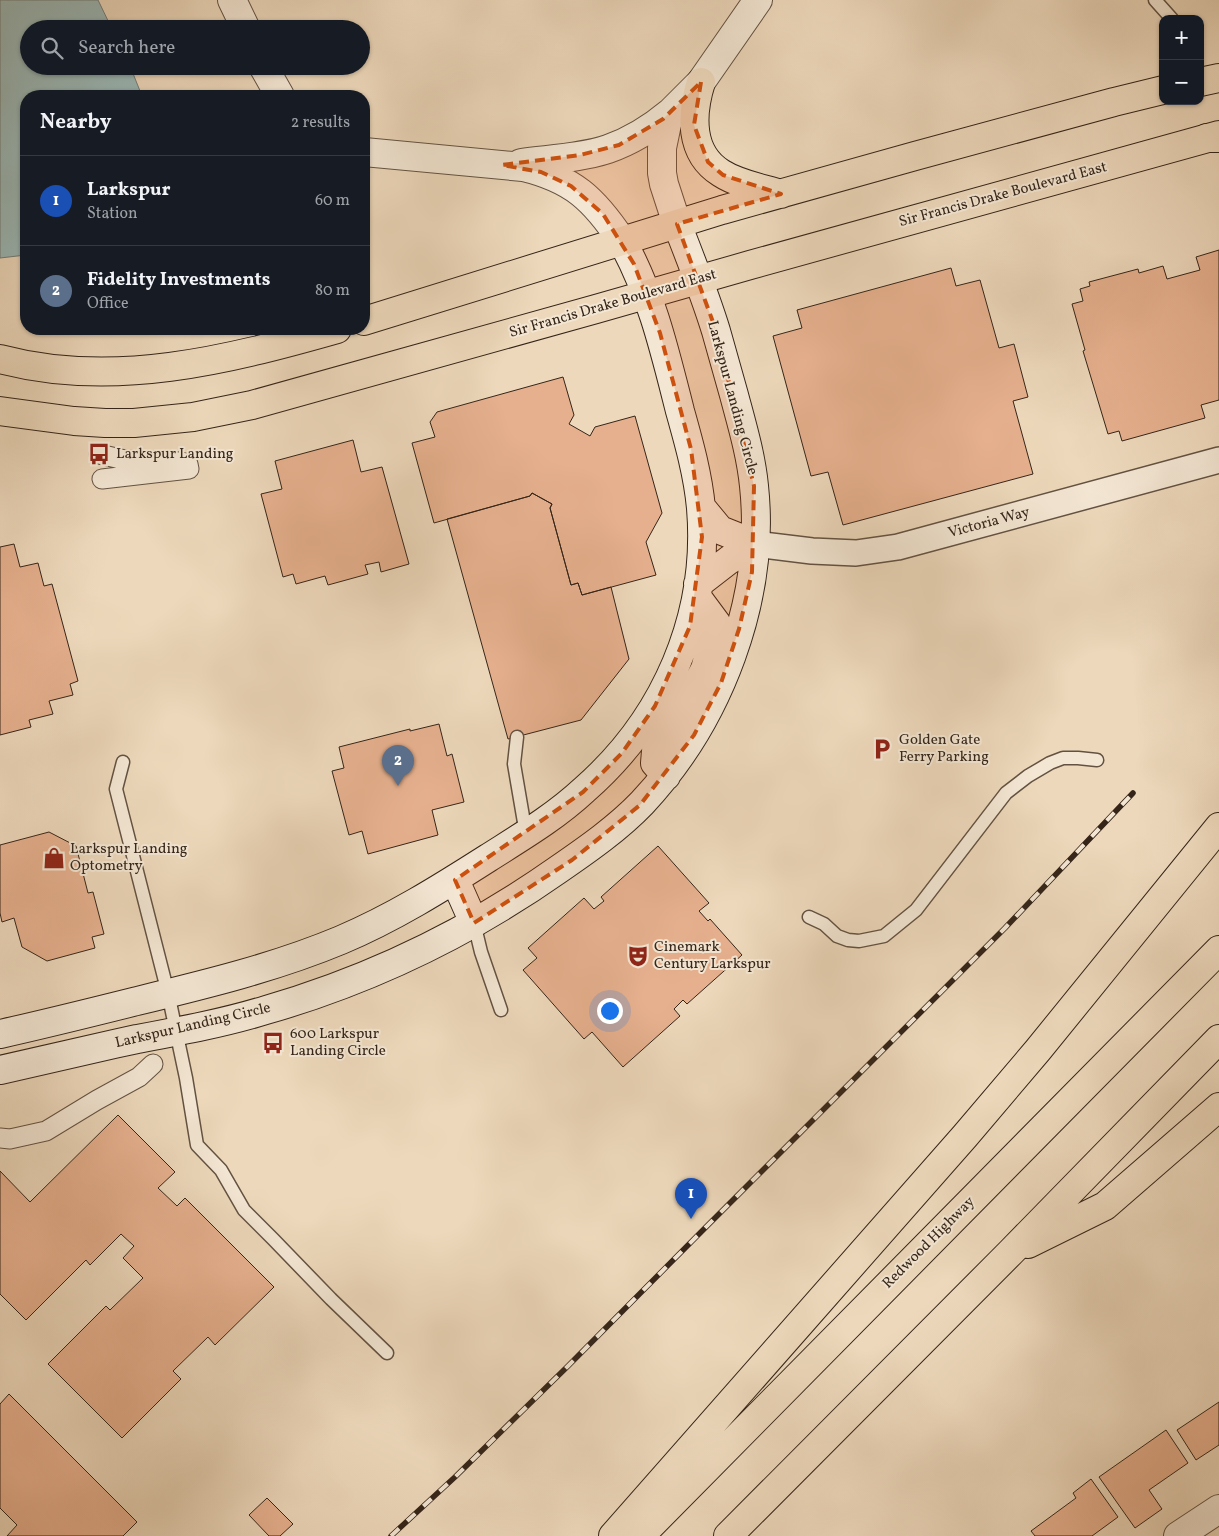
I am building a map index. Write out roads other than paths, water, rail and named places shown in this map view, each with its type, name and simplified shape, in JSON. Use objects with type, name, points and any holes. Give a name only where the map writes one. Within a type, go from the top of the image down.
[{"type":"main road","points":[[232,0],[242,20]]},
{"type":"main road","points":[[502,165],[580,155],[607,149],[653,126],[671,112],[701,82],[758,0]]},
{"type":"main road","points":[[268,75],[276,90]]},
{"type":"main road","points":[[1204,81],[1219,78]]},
{"type":"main road","points":[[701,82],[695,103],[694,125],[698,145],[708,162],[723,175],[780,194]]},
{"type":"main road","points":[[370,319],[780,194],[1096,106],[1159,91]]},
{"type":"main road","name":"Larkspur Landing Circle","points":[[0,1070],[269,1010],[329,989],[402,959],[474,923],[542,881],[619,825],[666,776],[709,710],[721,682],[739,629],[747,598],[755,544],[756,505],[752,466],[717,332],[664,184],[661,161],[664,136],[671,112]]},
{"type":"main road","name":"Sir Francis Drake Boulevard East","points":[[0,411],[44,418],[105,423],[163,420],[222,412],[337,382],[1215,137]]},
{"type":"main road","points":[[0,1034],[73,1018],[256,970],[321,948],[385,919],[455,880],[526,834],[583,792],[622,753],[640,730],[655,706],[676,662],[690,626],[697,591],[702,537],[701,507],[691,449],[660,333],[647,294],[622,241],[599,209],[571,186],[541,172],[523,167],[370,153]]},
{"type":"main road","points":[[267,349],[284,335]]},
{"type":"main road","points":[[0,360],[62,370],[122,371],[210,362],[316,335]]},
{"type":"main road","points":[[701,507],[720,530],[755,544]]},
{"type":"main road","points":[[697,591],[729,560],[755,544]]},
{"type":"main road","points":[[666,776],[655,764],[656,751],[677,723],[705,669],[717,624],[697,591]]},
{"type":"main road","points":[[613,1536],[1038,1050],[1219,827]]},
{"type":"main road","points":[[455,880],[474,923]]},
{"type":"main road","name":"Redwood Highway","points":[[640,1536],[1219,950]]},
{"type":"main road","points":[[728,1536],[1219,1039]]},
{"type":"main road","points":[[1010,1252],[1105,1206],[1219,1106]]},
{"type":"main road","points":[[1178,1536],[1219,1509]]},
{"type":"street","points":[[98,454],[125,460],[181,462],[188,464],[188,469],[102,479]]},
{"type":"street","name":"Victoria Way","points":[[755,544],[833,552],[856,553],[884,550],[918,543],[1219,460]]},
{"type":"street","points":[[0,1138],[10,1139],[46,1131],[139,1077],[153,1064]]},
{"type":"lane","points":[[1155,0],[1168,15]]},
{"type":"lane","points":[[517,737],[514,764],[526,834]]},
{"type":"lane","points":[[809,917],[824,924],[837,936],[848,940],[859,941],[884,936],[916,910],[1006,792],[1050,763],[1063,758],[1097,760]]},
{"type":"lane","points":[[123,762],[116,789],[177,1032],[196,1145],[221,1170],[244,1210],[387,1353]]},
{"type":"lane","points":[[474,923],[481,952],[501,1010]]},
{"type":"water","points":[[0,0],[98,0],[108,20],[20,20],[20,75],[134,75],[140,90],[20,90],[20,256],[0,258]]},
{"type":"railway","points":[[391,1536],[455,1477],[568,1366],[1005,928],[1133,793]]},
{"type":"place","name":"Larkspur Landing","points":[[99,454]]},
{"type":"place","name":"Golden Gate Ferry Parking","points":[[882,749]]},
{"type":"place","name":"Fidelity Investments","points":[[398,786]]},
{"type":"place","name":"Larkspur Landing Optometry","points":[[54,858]]},
{"type":"place","name":"Cinemark Century Larkspur","points":[[638,956]]},
{"type":"place","name":"600 Larkspur Landing Circle","points":[[273,1043]]},
{"type":"place","name":"Larkspur","points":[[691,1219]]}]
